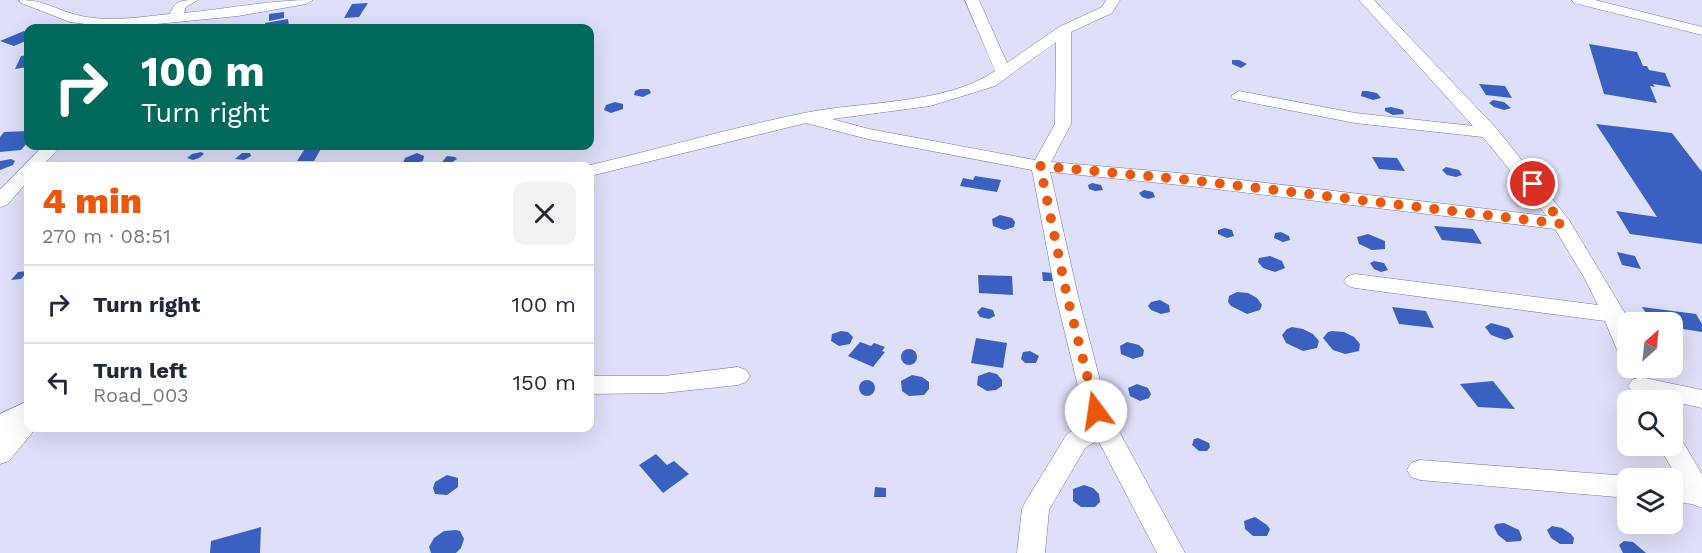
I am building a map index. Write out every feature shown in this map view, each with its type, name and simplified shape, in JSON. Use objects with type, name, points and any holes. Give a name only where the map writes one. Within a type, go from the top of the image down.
[{"type":"street","points":[[26,0],[75,19],[102,24]]},
{"type":"street","points":[[176,17],[180,5],[191,0]]},
{"type":"street","points":[[135,24],[306,0]]},
{"type":"street","points":[[972,0],[1004,73]]},
{"type":"street","points":[[594,170],[806,118],[930,101],[988,83],[1064,30],[1107,10],[1113,0]]},
{"type":"street","points":[[1366,0],[1491,133],[1547,200],[1617,321]]},
{"type":"street","points":[[1578,0],[1702,31]]},
{"type":"street","points":[[1064,30],[1063,124],[1040,166],[1067,296],[1096,411],[1171,553]]},
{"type":"street","points":[[1239,96],[1355,118],[1491,133]]},
{"type":"street","points":[[806,118],[868,134],[1040,166],[1190,180],[1562,224]]},
{"type":"street","points":[[36,162],[48,150]]},
{"type":"street","points":[[0,201],[24,174]]},
{"type":"street","points":[[1355,281],[1615,315]]},
{"type":"street","points":[[594,385],[619,387],[679,384],[738,376]]},
{"type":"street","points":[[1640,385],[1702,399]]},
{"type":"street","points":[[0,426],[24,412]]},
{"type":"street","points":[[1031,553],[1036,509],[1076,441],[1103,424]]},
{"type":"street","points":[[0,454],[24,425]]},
{"type":"street","points":[[1678,456],[1701,495]]},
{"type":"street","points":[[1420,470],[1617,486]]},
{"type":"street","points":[[1683,493],[1701,495]]},
{"type":"building","points":[[368,3],[359,17],[344,18],[352,4]]},
{"type":"building","points":[[284,12],[284,18],[269,21],[269,14]]},
{"type":"building","points":[[288,19],[289,24],[265,24]]},
{"type":"building","points":[[24,31],[24,42],[14,46],[0,41]]},
{"type":"building","points":[[1589,44],[1637,52],[1643,66],[1647,66],[1649,70],[1665,73],[1671,87],[1653,84],[1655,87],[1650,86],[1657,103],[1604,94]]},
{"type":"building","points":[[21,56],[24,56],[24,68],[15,69]]},
{"type":"building","points":[[1232,60],[1239,60],[1247,64],[1241,68],[1232,64]]},
{"type":"building","points":[[1479,84],[1505,86],[1512,98],[1486,95]]},
{"type":"building","points":[[649,89],[651,93],[643,97],[634,95],[635,91]]},
{"type":"building","points":[[1362,91],[1377,93],[1381,98],[1373,100],[1361,96]]},
{"type":"building","points":[[1493,100],[1504,102],[1511,108],[1504,110],[1494,107],[1489,103]]},
{"type":"building","points":[[615,102],[623,104],[623,109],[611,113],[604,110],[606,105]]},
{"type":"building","points":[[1385,108],[1403,110],[1404,114],[1393,115],[1385,111]]},
{"type":"building","points":[[1596,124],[1672,133],[1702,172],[1702,244],[1630,234],[1616,211],[1657,217]]},
{"type":"building","points":[[24,131],[24,147],[21,150],[0,152],[0,137],[4,132]]},
{"type":"building","points":[[304,150],[320,150],[314,161],[297,161]]},
{"type":"building","points":[[201,152],[204,154],[199,158],[193,160],[187,158],[192,154]]},
{"type":"building","points":[[242,153],[250,153],[251,156],[244,160],[235,159]]},
{"type":"building","points":[[417,153],[424,156],[423,161],[420,162],[403,162],[405,158]]},
{"type":"building","points":[[447,156],[457,159],[452,162],[442,162]]},
{"type":"building","points":[[1372,157],[1397,158],[1405,171],[1379,169]]},
{"type":"building","points":[[11,159],[15,161],[13,165],[0,170],[0,161]]},
{"type":"building","points":[[1446,167],[1459,170],[1462,175],[1456,177],[1447,175],[1442,170]]},
{"type":"building","points":[[975,176],[1001,180],[997,192],[960,186],[963,178],[973,180]]},
{"type":"building","points":[[1092,183],[1101,185],[1103,190],[1089,189],[1088,185]]},
{"type":"building","points":[[1144,190],[1153,192],[1155,197],[1148,199],[1142,197],[1139,193]]},
{"type":"building","points":[[1000,215],[1012,218],[1015,222],[1014,227],[1004,230],[993,226],[992,219]]},
{"type":"building","points":[[1434,226],[1473,229],[1482,244],[1442,240]]},
{"type":"building","points":[[1225,228],[1232,230],[1234,236],[1227,238],[1218,234],[1218,230]]},
{"type":"building","points":[[1281,232],[1289,236],[1290,240],[1283,242],[1274,238],[1275,233]]},
{"type":"building","points":[[1368,234],[1385,241],[1385,249],[1372,250],[1359,244],[1357,237]]},
{"type":"building","points":[[1617,252],[1635,256],[1641,269],[1622,265]]},
{"type":"building","points":[[1270,256],[1282,261],[1285,268],[1275,272],[1263,268],[1258,262],[1259,258]]},
{"type":"building","points":[[1374,261],[1384,263],[1388,270],[1381,272],[1374,269],[1370,263]]},
{"type":"building","points":[[24,271],[24,276],[21,279],[11,280],[18,272]]},
{"type":"building","points":[[1042,272],[1053,273],[1055,281],[1043,281]]},
{"type":"building","points":[[978,275],[1012,276],[1013,295],[979,293]]},
{"type":"building","points":[[1237,292],[1248,293],[1257,298],[1262,305],[1260,310],[1247,314],[1231,306],[1228,302],[1229,296]]},
{"type":"building","points":[[1160,300],[1169,305],[1170,312],[1161,314],[1151,310],[1148,306],[1151,302]]},
{"type":"building","points":[[982,307],[993,310],[995,316],[989,319],[980,317],[977,312]]},
{"type":"building","points":[[1392,307],[1426,311],[1434,328],[1399,324]]},
{"type":"building","points":[[1642,307],[1681,312],[1645,312]]},
{"type":"building","points":[[1683,312],[1696,314],[1702,324],[1702,332],[1683,329]]},
{"type":"building","points":[[1491,323],[1509,328],[1514,337],[1505,340],[1491,335],[1485,327]]},
{"type":"building","points":[[1292,327],[1313,334],[1319,341],[1317,348],[1303,351],[1286,343],[1282,335]]},
{"type":"building","points":[[841,331],[848,332],[853,337],[850,344],[839,346],[831,341],[832,334]]},
{"type":"building","points":[[1332,331],[1344,332],[1354,337],[1360,344],[1359,351],[1345,354],[1333,350],[1323,338]]},
{"type":"building","points":[[976,338],[1007,343],[1003,368],[971,363]]},
{"type":"building","points":[[860,342],[885,347],[882,351],[885,352],[873,367],[848,356]]},
{"type":"building","points":[[1127,342],[1139,345],[1144,350],[1143,356],[1133,359],[1121,354],[1120,346]]},
{"type":"building","points":[[909,349],[915,351],[917,357],[915,363],[909,365],[903,363],[901,357],[903,351]]},
{"type":"building","points":[[1030,351],[1039,356],[1036,363],[1025,363],[1021,359],[1023,352]]},
{"type":"building","points":[[989,372],[997,374],[1002,380],[1002,386],[996,390],[987,391],[977,385],[978,376]]},
{"type":"building","points":[[912,375],[922,377],[929,382],[929,389],[924,395],[909,396],[902,391],[901,381]]},
{"type":"building","points":[[864,380],[870,380],[875,388],[873,394],[864,396],[859,391],[859,385]]},
{"type":"building","points":[[1493,381],[1515,409],[1478,407],[1460,384]]},
{"type":"building","points":[[1137,384],[1148,388],[1151,394],[1149,398],[1140,401],[1130,396],[1128,388]]},
{"type":"building","points":[[1198,438],[1209,443],[1210,447],[1207,451],[1199,451],[1192,445],[1194,439]]},
{"type":"building","points":[[656,454],[667,465],[674,461],[689,474],[663,493],[639,465]]},
{"type":"building","points":[[447,475],[458,478],[458,487],[447,495],[435,494],[433,488],[435,482]]},
{"type":"building","points":[[1084,485],[1093,488],[1099,494],[1100,502],[1095,507],[1081,507],[1073,501],[1073,489]]},
{"type":"building","points":[[875,487],[886,488],[886,497],[874,497]]},
{"type":"building","points":[[1255,517],[1270,529],[1267,536],[1253,536],[1245,529],[1244,521]]},
{"type":"building","points":[[1504,523],[1519,530],[1521,541],[1507,542],[1498,535],[1494,527],[1496,524]]},
{"type":"building","points":[[1552,526],[1562,528],[1571,534],[1574,538],[1573,544],[1560,544],[1551,538],[1547,530]]},
{"type":"building","points":[[261,527],[260,553],[210,553],[211,541]]},
{"type":"building","points":[[444,531],[460,531],[464,539],[461,548],[456,553],[431,553],[429,547],[434,538]]},
{"type":"building","points":[[1624,541],[1633,542],[1646,553],[1623,553],[1619,545]]},
{"type":"route","points":[[1096,411],[1067,296],[1040,166],[1190,180],[1562,224],[1547,200],[1533,184]]}]
